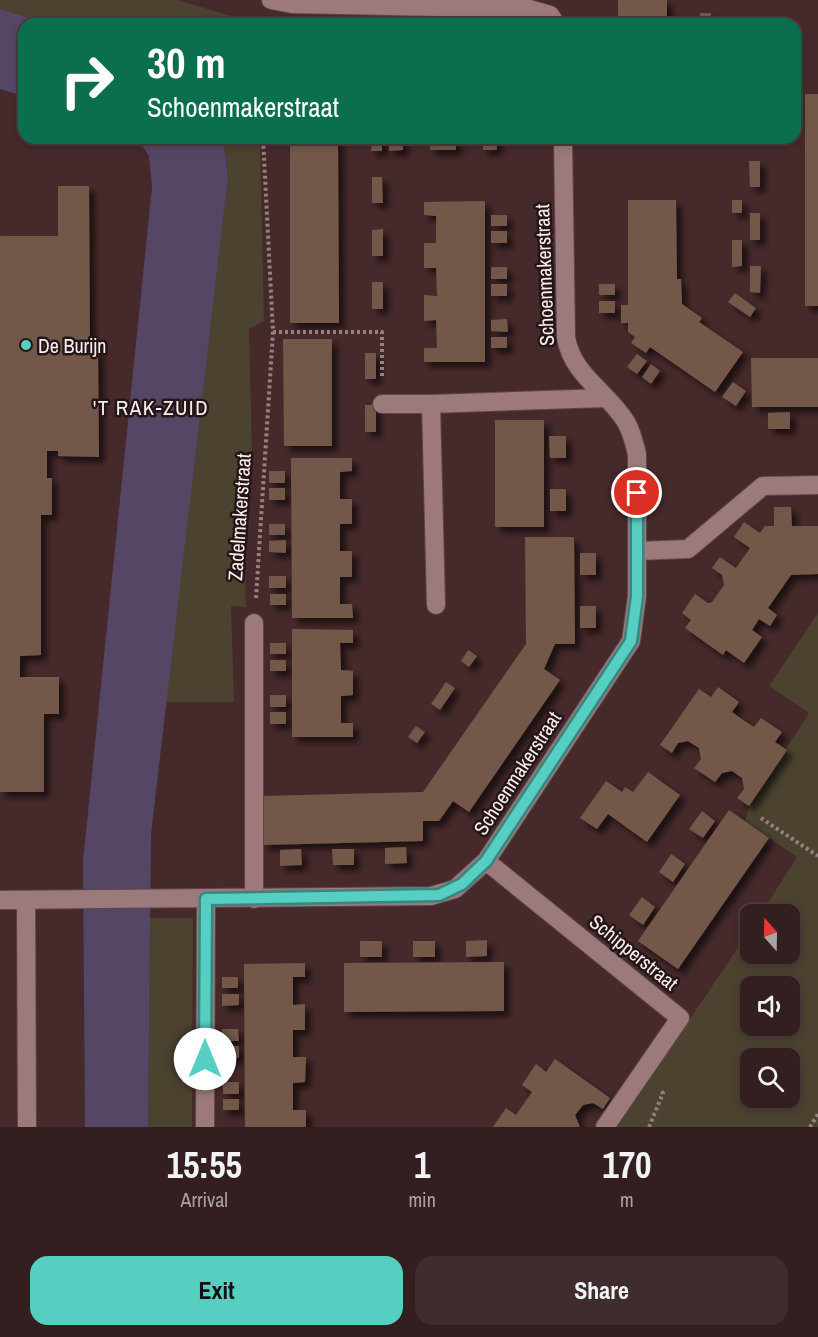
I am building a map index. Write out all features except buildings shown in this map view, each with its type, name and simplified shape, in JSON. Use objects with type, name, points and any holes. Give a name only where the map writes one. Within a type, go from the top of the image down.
[{"type":"street","points":[[271,0],[292,4],[542,5],[552,18]]},
{"type":"street","name":"Schoenmakerstraat","points":[[26,900],[439,895],[462,884],[486,861],[631,641],[636,613],[637,454],[627,423],[575,365],[569,355],[566,338],[563,144]]},
{"type":"street","points":[[382,404],[605,398]]},
{"type":"street","points":[[431,404],[436,605]]},
{"type":"street","points":[[638,551],[688,549],[763,486],[818,485]]},
{"type":"street","points":[[254,623],[254,899]]},
{"type":"street","name":"Schipperstraat","points":[[486,861],[680,1017],[605,1127]]},
{"type":"street","points":[[205,1127],[206,899]]},
{"type":"street","points":[[0,900],[26,900],[27,1127]]},
{"type":"path","name":"Zadelmakerstraat","points":[[254,623],[273,332],[262,144]]},
{"type":"path","points":[[273,332],[382,332],[382,404]]},
{"type":"path","points":[[761,818],[818,856]]},
{"type":"path","points":[[810,1127],[818,1114]]},
{"type":"shaded area","points":[[0,0],[178,0],[238,18],[30,18],[0,9]]},
{"type":"shaded area","points":[[0,9],[30,18],[18,18],[18,94],[0,89]]},
{"type":"shaded area","points":[[141,144],[224,144],[228,177],[151,834],[148,1127],[85,1127],[83,861],[152,187],[149,156]]},
{"type":"shaded area","points":[[224,144],[260,144],[264,321],[249,329],[252,451],[242,453],[246,607],[231,606],[234,702],[165,702],[228,177]]},
{"type":"shaded area","points":[[818,613],[818,1127],[617,1127],[740,945],[740,964],[800,964],[800,904],[767,904],[797,857],[745,821],[749,806],[809,713],[769,686]]},
{"type":"shaded area","points":[[150,918],[193,918],[192,1127],[148,1127]]},
{"type":"place","name":"De Burijn","points":[[26,345]]},
{"type":"district","name":"'T RAK-ZUID","points":[[151,407]]},
{"type":"route","points":[[205,1059],[206,899],[439,895],[462,884],[486,861],[631,641],[637,596],[637,493]]}]
